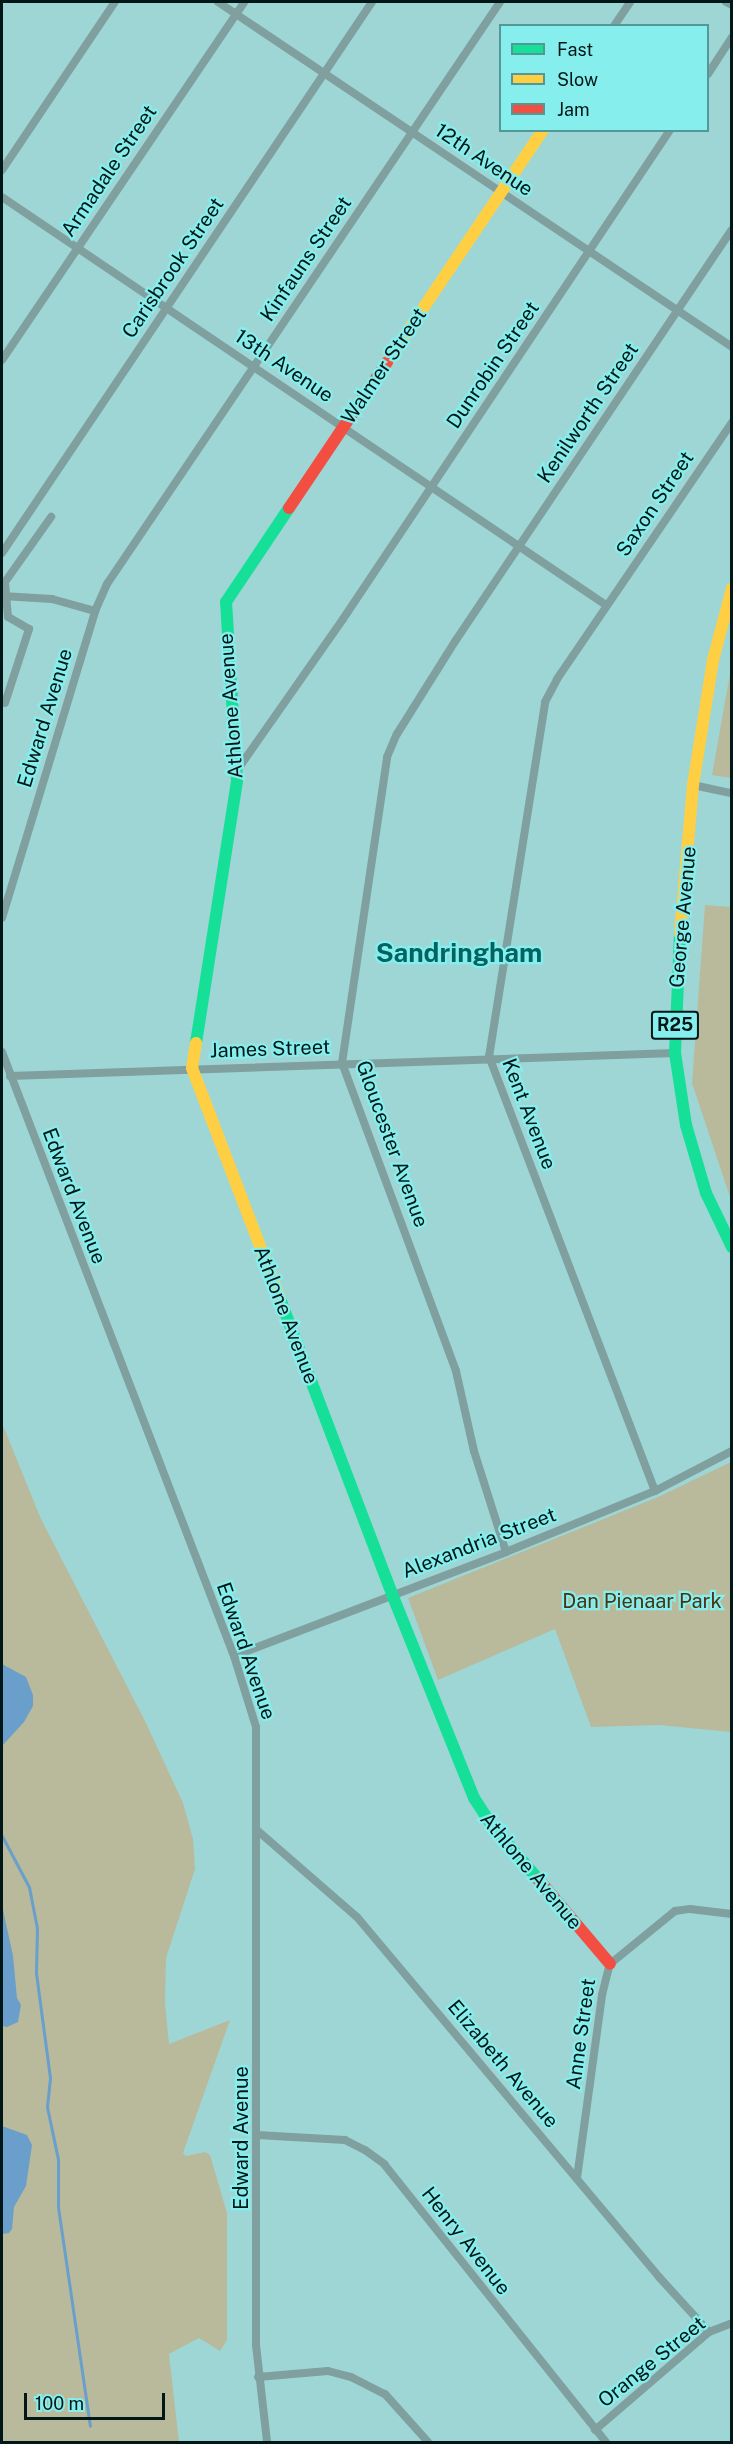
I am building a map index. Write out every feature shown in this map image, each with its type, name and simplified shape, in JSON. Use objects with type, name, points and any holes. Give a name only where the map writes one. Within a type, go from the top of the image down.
[{"type":"street","points":[[2,170],[115,2]]},
{"type":"street","name":"12th Avenue","points":[[218,2],[732,347]]},
{"type":"street","name":"Armadale Street","points":[[2,360],[243,2]]},
{"type":"street","name":"Carisbrook Street","points":[[2,553],[4,542],[372,2]]},
{"type":"street","name":"Kinfauns Street","points":[[101,596],[500,2]]},
{"type":"street","points":[[615,24],[630,2]]},
{"type":"street","points":[[726,2],[732,5]]},
{"type":"street","points":[[709,72],[732,37]]},
{"type":"street","name":"Walmer Street","points":[[226,602],[542,132]]},
{"type":"street","name":"Dunrobin Street","points":[[238,769],[343,619],[669,132]]},
{"type":"street","name":"13th Avenue","points":[[2,197],[606,605]]},
{"type":"street","name":"Kenilworth Street","points":[[473,615],[732,230]]},
{"type":"street","name":"Saxon Street","points":[[606,605],[732,422]]},
{"type":"street","points":[[5,703],[29,629],[10,620],[3,597],[4,582],[51,517]]},
{"type":"street","name":"R25","points":[[729,621],[732,588]]},
{"type":"street","name":"Edward Avenue","points":[[2,918],[101,596]]},
{"type":"street","points":[[3,597],[52,599],[95,611]]},
{"type":"street","name":"Athlone Avenue","points":[[226,602],[225,617],[238,769],[192,1068],[392,1594],[478,1807],[610,1964]]},
{"type":"street","name":"Kent Avenue","points":[[606,605],[545,702],[489,1057],[654,1491]]},
{"type":"street","name":"Gloucester Avenue","points":[[473,615],[397,734],[387,757],[342,1063],[456,1371],[474,1451],[506,1552]]},
{"type":"street","name":"George Avenue","points":[[729,621],[710,678],[695,788],[676,978],[675,1053],[686,1125],[696,1164],[710,1203],[732,1247]]},
{"type":"street","points":[[695,788],[732,793]]},
{"type":"street","name":"Edward Avenue","points":[[2,1052],[234,1656],[256,1727],[258,2377],[267,2442]]},
{"type":"street","name":"James Street","points":[[10,1076],[489,1057],[675,1053]]},
{"type":"street","name":"Alexandria Street","points":[[234,1656],[506,1552],[654,1491],[732,1451]]},
{"type":"street","name":"Elizabeth Avenue","points":[[258,1831],[357,1917],[658,2277],[709,2332]]},
{"type":"street","name":"Anne Street","points":[[577,2178],[602,1995],[610,1964],[675,1911],[690,1909],[732,1914]]},
{"type":"street","name":"Henry Avenue","points":[[257,2134],[345,2140],[384,2164],[606,2442]]},
{"type":"street","name":"Orange Street","points":[[595,2430],[709,2332],[732,2323]]},
{"type":"street","points":[[258,2377],[328,2371],[351,2377],[385,2394],[428,2442]]},
{"type":"green space","points":[[731,668],[731,778],[712,775]]},
{"type":"green space","points":[[705,905],[731,907],[731,1200],[692,1083]]},
{"type":"green space","points":[[2,1423],[41,1519],[146,1723],[183,1803],[193,1839],[195,1869],[166,1958],[165,2003],[169,2044],[230,2020],[183,2153],[186,2156],[205,2152],[210,2155],[227,2213],[227,2340],[220,2351],[199,2338],[169,2354],[179,2442],[2,2442]]},
{"type":"green space","name":"Dan Pienaar Park","points":[[731,1462],[731,1732],[659,1725],[591,1727],[555,1629],[438,1680],[408,1598],[658,1497]]},
{"type":"water","points":[[2,1664],[26,1677],[33,1695],[33,1706],[24,1722],[2,1746]]},
{"type":"water","points":[[2,1905],[13,1956],[17,1998],[21,2005],[18,2022],[7,2027],[2,2026]]},
{"type":"water","points":[[2,2126],[27,2135],[32,2145],[26,2186],[14,2207],[12,2229],[9,2233],[2,2234]]},
{"type":"waterway","points":[[2,1836],[29,1887],[37,1928],[36,1973],[50,2078],[47,2107],[58,2159],[58,2207],[90,2426]]},
{"type":"traffic: fast","points":[[196,1043],[237,781],[226,602],[289,508]]},
{"type":"traffic: fast","points":[[680,934],[675,1053],[686,1125],[706,1193],[732,1247]]},
{"type":"traffic: fast","points":[[280,1299],[392,1594],[474,1798],[491,1824],[538,1879]]},
{"type":"traffic: slow","points":[[387,362],[542,132]]},
{"type":"traffic: slow","points":[[680,934],[693,785],[713,660],[732,588]]},
{"type":"traffic: slow","points":[[196,1043],[192,1068],[280,1299]]},
{"type":"traffic: jam","points":[[289,508],[387,362]]},
{"type":"traffic: jam","points":[[538,1879],[610,1964]]},
{"type":"district","name":"Sandringham","points":[[459,953]]}]
